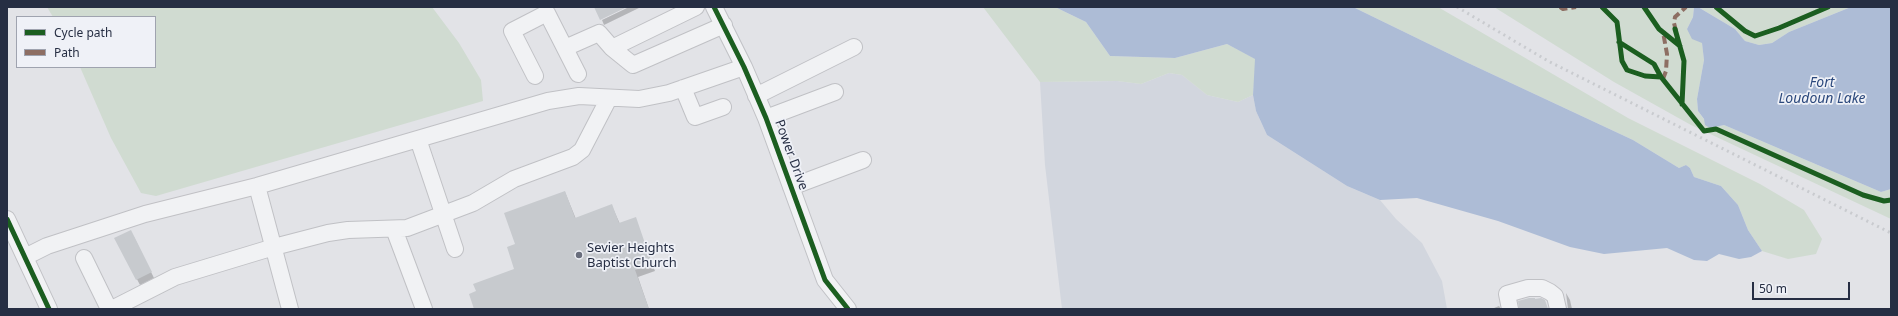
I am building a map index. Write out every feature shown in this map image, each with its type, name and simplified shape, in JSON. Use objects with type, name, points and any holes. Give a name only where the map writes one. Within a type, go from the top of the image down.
[{"type":"street","points":[[612,48],[696,7]]},
{"type":"street","name":"Power Drive","points":[[714,7],[744,67],[766,118],[825,280],[848,309]]},
{"type":"street","points":[[535,76],[512,31],[547,13],[578,74]]},
{"type":"street","points":[[565,48],[599,33],[612,48],[634,64],[724,25]]},
{"type":"street","points":[[756,96],[854,47]]},
{"type":"street","points":[[25,257],[54,244],[145,214],[257,186],[548,100],[579,96],[640,99],[669,93],[744,67]]},
{"type":"street","points":[[683,88],[695,117],[722,107]]},
{"type":"street","points":[[766,118],[835,92]]},
{"type":"street","points":[[84,258],[110,309],[175,277],[274,247],[328,233],[348,230],[407,228],[473,203],[514,179],[573,157],[582,150],[609,98]]},
{"type":"street","points":[[418,139],[455,249]]},
{"type":"street","points":[[791,187],[863,160]]},
{"type":"street","points":[[257,186],[290,309]]},
{"type":"street","points":[[7,219],[49,309]]},
{"type":"street","points":[[394,229],[424,309]]},
{"type":"street","points":[[1510,309],[1507,294],[1528,288],[1542,288],[1555,296],[1558,309]]},
{"type":"street","points":[[833,290],[841,309]]},
{"type":"shaded area","points":[[47,7],[432,7],[459,43],[481,80],[483,101],[156,196],[141,193],[111,138],[80,68],[156,68],[156,16],[52,16]]},
{"type":"shaded area","points":[[983,7],[1055,7],[1086,22],[1110,56],[1175,58],[1227,44],[1256,59],[1253,95],[1238,102],[1207,95],[1182,75],[1169,73],[1141,84],[1117,81],[1040,82]]},
{"type":"shaded area","points":[[1353,7],[1438,7],[1628,118],[1760,184],[1804,210],[1822,239],[1816,254],[1788,259],[1762,251],[1748,230],[1738,205],[1721,186],[1694,177],[1690,168],[1686,165],[1679,168],[1633,140]]},
{"type":"shaded area","points":[[1494,7],[1694,7],[1693,17],[1687,29],[1702,42],[1704,60],[1697,99],[1698,111],[1710,128],[1724,125],[1881,192],[1891,189],[1891,219],[1691,125],[1614,82]]},
{"type":"shaded area","points":[[1698,7],[1851,7],[1789,32],[1772,43],[1759,45],[1745,41],[1735,29]]},
{"type":"shaded area","points":[[1169,73],[1182,75],[1207,95],[1238,102],[1253,95],[1256,111],[1267,135],[1347,186],[1380,200],[1396,219],[1422,243],[1442,281],[1447,309],[1062,309],[1045,165],[1040,82],[1117,81],[1141,84]]},
{"type":"water","points":[[1055,7],[1353,7],[1633,140],[1679,168],[1686,165],[1690,168],[1694,177],[1721,186],[1738,205],[1748,230],[1762,251],[1751,257],[1739,259],[1719,254],[1707,261],[1694,260],[1667,248],[1604,254],[1570,247],[1498,221],[1417,198],[1380,200],[1347,186],[1267,135],[1256,111],[1253,95],[1255,59],[1227,44],[1175,58],[1110,56],[1086,22]]},
{"type":"water","name":"Fort Loudoun Lake","points":[[1694,7],[1698,7],[1735,29],[1745,41],[1759,45],[1772,43],[1789,32],[1851,7],[1891,7],[1891,189],[1881,192],[1724,125],[1710,128],[1705,125],[1704,119],[1698,111],[1697,99],[1704,60],[1702,43],[1692,39],[1687,29],[1693,17]]},
{"type":"building","points":[[594,7],[627,7],[600,20]]},
{"type":"building","name":"Sevier Heights Baptist Church","points":[[565,191],[575,218],[612,204],[619,223],[636,217],[652,264],[635,270],[649,309],[474,309],[469,294],[476,291],[473,284],[514,269],[507,247],[515,244],[504,213]]},
{"type":"building","points":[[131,230],[152,272],[136,280],[114,238]]},
{"type":"building","points":[[1529,298],[1541,298],[1545,300],[1548,309],[1519,309],[1518,301]]},
{"type":"railway","points":[[1457,7],[1548,61],[1891,233]]},
{"type":"marked path","points":[[1560,7],[1563,9],[1576,7]]},
{"type":"marked path","points":[[1676,31],[1674,23],[1675,17],[1686,7]]},
{"type":"marked path","points":[[1663,32],[1667,54],[1666,71],[1663,79]]},
{"type":"cycle path","points":[[714,7],[744,67],[766,118],[825,280],[848,309]]},
{"type":"cycle path","points":[[1602,7],[1617,22],[1622,61],[1627,70],[1645,76],[1661,77],[1704,131],[1716,129],[1863,195],[1884,201],[1891,200]]},
{"type":"cycle path","points":[[1644,7],[1659,29],[1680,46]]},
{"type":"cycle path","points":[[1716,7],[1745,31],[1755,36],[1779,28],[1828,7]]},
{"type":"cycle path","points":[[1675,29],[1684,61],[1682,104]]},
{"type":"cycle path","points":[[1619,42],[1654,64],[1661,77]]},
{"type":"cycle path","points":[[7,219],[49,309]]},
{"type":"place","name":"Sevier Heights Baptist Church","points":[[579,255]]}]
